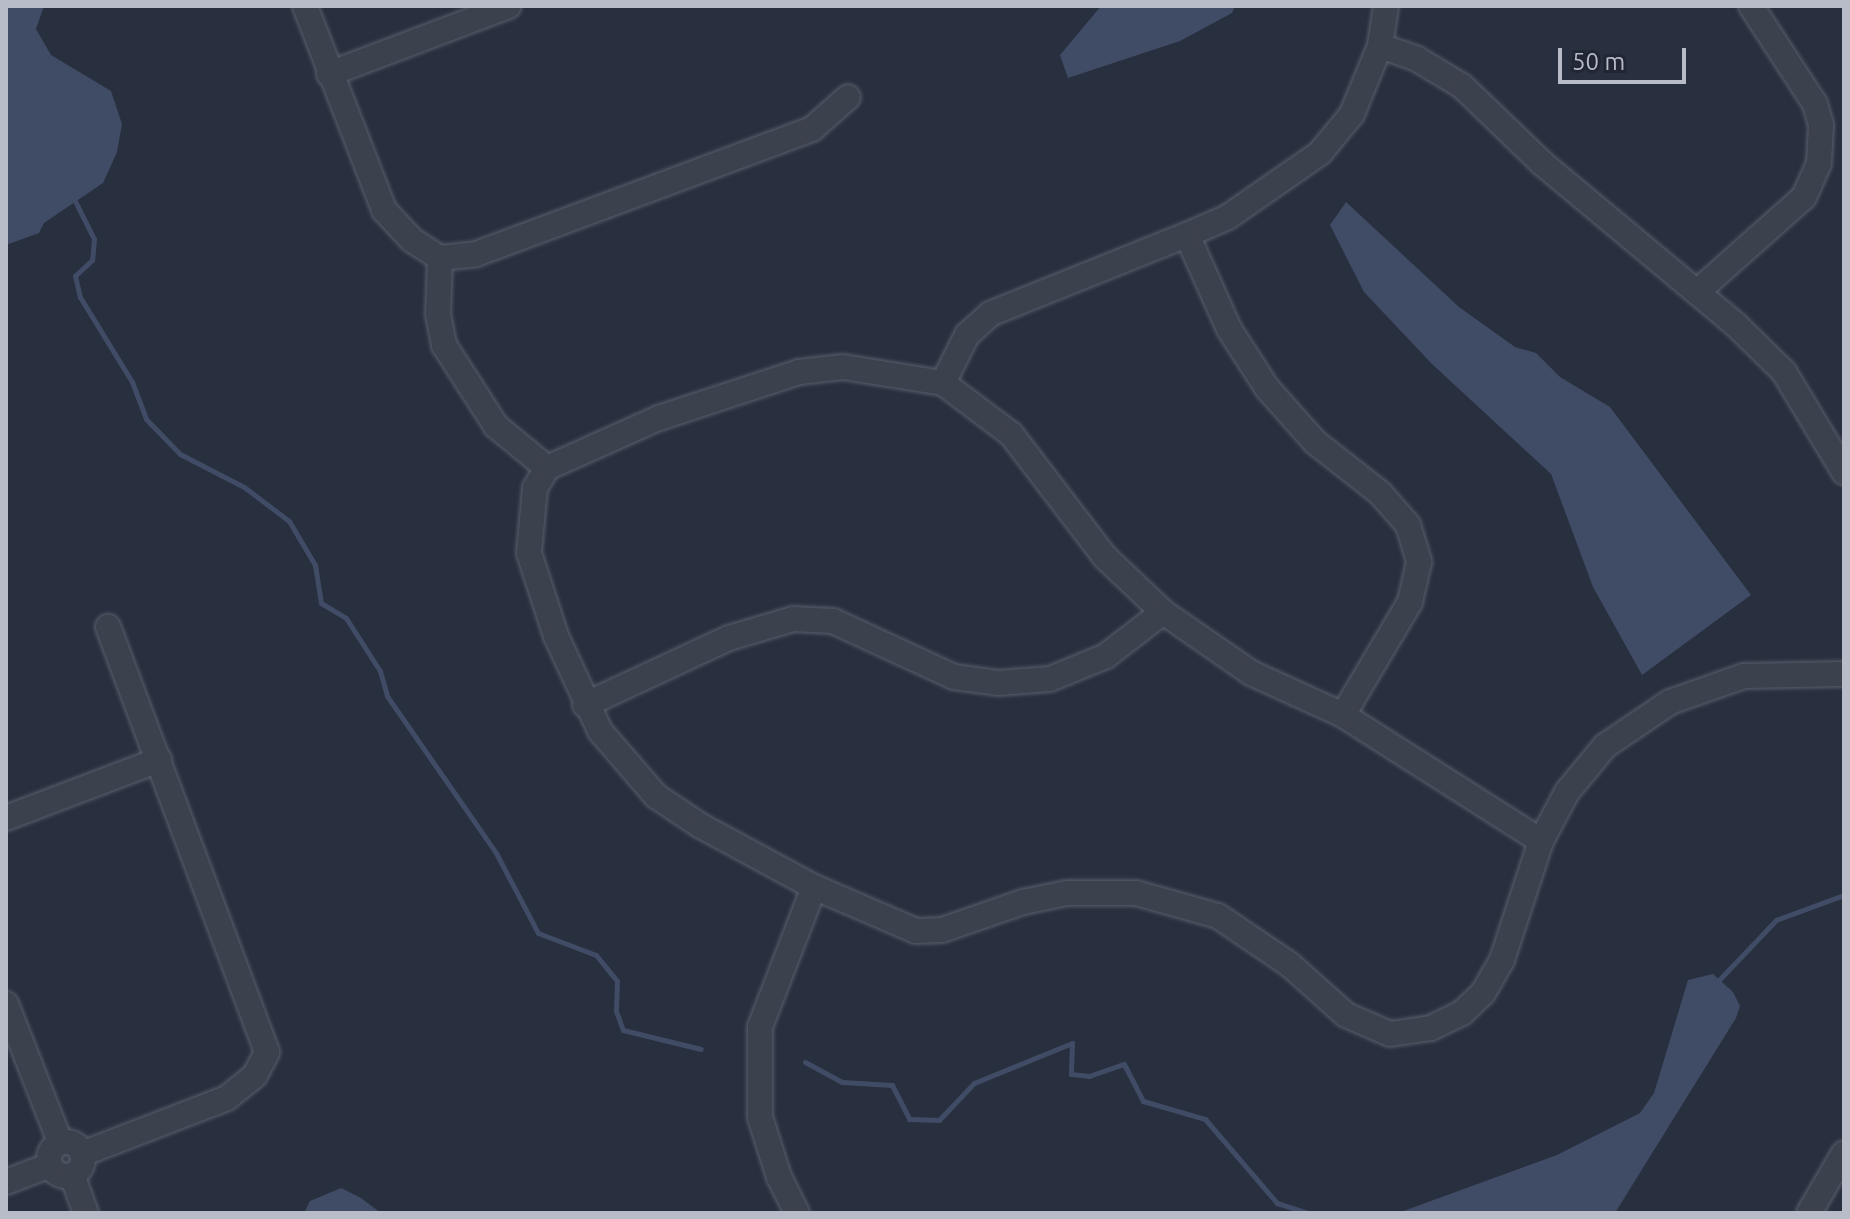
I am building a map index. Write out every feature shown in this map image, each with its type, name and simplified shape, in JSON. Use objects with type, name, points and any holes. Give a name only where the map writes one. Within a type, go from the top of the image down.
[{"type":"street","points":[[305,6],[384,210],[412,240],[440,258],[476,254],[812,129],[848,97]]},
{"type":"street","points":[[329,74],[509,6]]},
{"type":"street","points":[[943,383],[967,335],[990,314],[1228,217],[1320,153],[1352,114],[1380,46],[1386,6]]},
{"type":"street","points":[[1697,292],[1804,197],[1819,163],[1821,125],[1815,104],[1751,6]]},
{"type":"street","points":[[1380,46],[1417,59],[1462,86],[1543,164],[1735,324],[1784,372],[1842,462]]},
{"type":"street","points":[[1187,235],[1229,329],[1267,388],[1315,442],[1380,493],[1408,525],[1419,562],[1410,602],[1343,715]]},
{"type":"street","points":[[440,258],[438,314],[444,345],[496,426],[547,468]]},
{"type":"street","points":[[1541,841],[1343,715],[1251,673],[1163,612],[1105,557],[1011,434],[943,383],[843,367],[799,372],[659,418],[547,468],[535,488],[529,553],[585,705],[600,731],[656,796],[814,887],[916,931],[942,930],[1023,902],[1067,893],[1098,890],[1166,899],[1218,916],[1252,935],[1346,1015],[1390,1034],[1431,1028],[1462,1013],[1483,993],[1512,932],[1541,841],[1567,792],[1605,746],[1670,702],[1744,676],[1844,674]]},
{"type":"street","points":[[585,705],[729,638],[793,619],[833,621],[878,637],[942,673],[998,683],[1050,679],[1106,656],[1163,612]]},
{"type":"street","points":[[6,1182],[68,1165],[227,1098],[255,1075],[267,1052],[108,627]]},
{"type":"street","points":[[6,818],[159,760]]},
{"type":"street","points":[[797,1213],[779,1177],[760,1117],[760,1027],[814,887]]},
{"type":"street","points":[[6,1004],[60,1142],[50,1151],[68,1165],[86,1213]]},
{"type":"street","points":[[1809,1213],[1844,1153]]},
{"type":"water","points":[[6,6],[44,6],[36,29],[51,55],[111,91],[122,124],[117,152],[103,183],[44,223],[39,233],[6,245]]},
{"type":"water","points":[[1101,6],[1235,6],[1232,13],[1180,41],[1068,78],[1060,55]]},
{"type":"water","points":[[1346,202],[1459,307],[1515,347],[1536,353],[1560,377],[1610,407],[1751,595],[1642,675],[1593,587],[1551,474],[1432,364],[1364,292],[1330,225]]},
{"type":"water","points":[[1713,974],[1733,992],[1740,1006],[1736,1018],[1615,1213],[1398,1213],[1557,1155],[1640,1113],[1654,1093],[1688,980]]},
{"type":"water","points":[[341,1188],[381,1213],[304,1213],[310,1201]]},
{"type":"waterway","points":[[75,201],[94,239],[92,260],[75,276],[80,297],[132,382],[146,419],[180,454],[244,487],[289,521],[315,565],[321,603],[346,618],[380,671],[387,696],[496,853],[538,933],[596,955],[617,981],[616,1011],[623,1030],[701,1049]]},
{"type":"waterway","points":[[1717,982],[1776,920],[1844,895]]},
{"type":"waterway","points":[[805,1062],[842,1082],[892,1085],[909,1119],[939,1120],[974,1083],[1072,1043],[1071,1074],[1089,1076],[1124,1064],[1143,1101],[1205,1119],[1277,1203],[1308,1213]]}]
